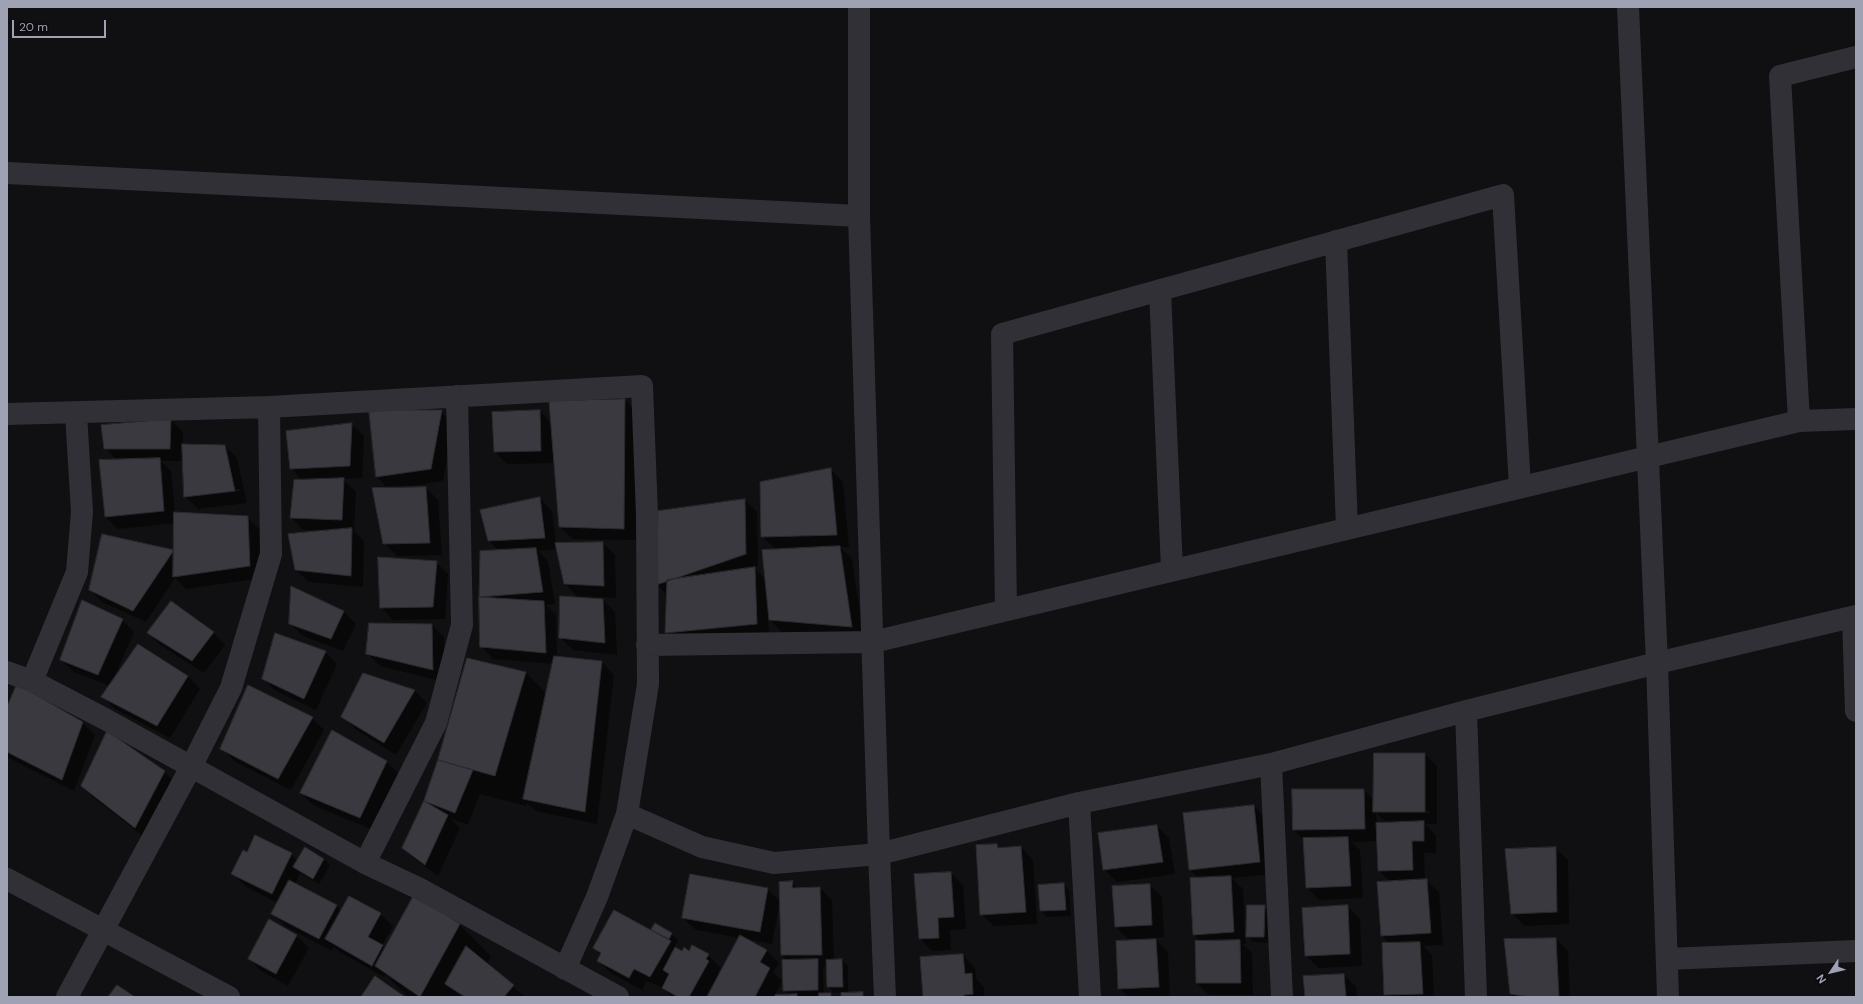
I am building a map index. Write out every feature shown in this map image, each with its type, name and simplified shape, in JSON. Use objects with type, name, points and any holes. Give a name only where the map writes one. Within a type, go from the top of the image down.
[{"type":"street","points":[[859,7],[859,216],[879,854],[885,997]]},
{"type":"street","points":[[1628,7],[1648,456],[1668,997]]},
{"type":"street","points":[[1799,421],[1780,76],[1856,57]]},
{"type":"street","points":[[7,173],[859,216]]},
{"type":"street","points":[[1006,610],[1002,334],[1503,195],[1520,487]]},
{"type":"street","points":[[1336,241],[1347,528]]},
{"type":"street","points":[[1160,290],[1172,570]]},
{"type":"street","points":[[7,414],[76,414],[269,407],[642,386],[647,514],[648,684],[627,814],[597,897],[565,970]]},
{"type":"street","points":[[365,863],[436,723],[462,625],[458,396]]},
{"type":"street","points":[[67,997],[191,767],[231,688],[271,554],[269,407]]},
{"type":"street","points":[[32,681],[77,572],[82,512],[76,414]]},
{"type":"street","points":[[647,645],[873,642],[1799,421],[1856,419]]},
{"type":"street","points":[[627,814],[702,846],[774,863],[879,854],[1079,804],[1270,764],[1466,711],[1656,663],[1855,616],[1856,711]]},
{"type":"street","points":[[7,672],[32,681],[105,719],[365,863],[418,888],[565,970],[618,997]]},
{"type":"street","points":[[1466,711],[1476,997]]},
{"type":"street","points":[[1270,764],[1282,997]]},
{"type":"street","points":[[1079,804],[1090,997]]},
{"type":"street","points":[[7,879],[229,997]]},
{"type":"street","points":[[1667,959],[1856,951]]},
{"type":"building","points":[[625,399],[624,529],[559,527],[549,401]]},
{"type":"building","points":[[369,410],[442,410],[431,469],[376,477]]},
{"type":"building","points":[[540,410],[541,451],[494,452],[492,412]]},
{"type":"building","points":[[171,419],[170,449],[104,449],[101,425]]},
{"type":"building","points":[[352,423],[350,466],[290,469],[286,431]]},
{"type":"building","points":[[182,444],[225,445],[235,491],[184,497]]},
{"type":"building","points":[[160,458],[164,511],[105,517],[99,460]]},
{"type":"building","points":[[831,468],[837,535],[761,537],[760,482]]},
{"type":"building","points":[[344,478],[342,520],[290,518],[294,480]]},
{"type":"building","points":[[426,487],[430,543],[383,544],[372,488]]},
{"type":"building","points":[[540,497],[545,538],[488,541],[480,510]]},
{"type":"building","points":[[745,499],[746,554],[656,585],[658,511]]},
{"type":"building","points":[[174,512],[248,516],[250,566],[173,577]]},
{"type":"building","points":[[352,528],[351,576],[295,570],[288,534]]},
{"type":"building","points":[[102,534],[174,550],[133,611],[89,590]]},
{"type":"building","points":[[603,542],[604,586],[564,584],[555,543]]},
{"type":"building","points":[[840,546],[852,627],[769,620],[762,550]]},
{"type":"building","points":[[536,548],[543,592],[479,597],[480,551]]},
{"type":"building","points":[[378,557],[437,561],[433,607],[380,608]]},
{"type":"building","points":[[755,567],[757,624],[665,633],[667,580]]},
{"type":"building","points":[[291,586],[344,611],[331,639],[289,624]]},
{"type":"building","points":[[560,596],[603,599],[605,643],[559,638]]},
{"type":"building","points":[[479,597],[544,601],[546,653],[480,647]]},
{"type":"building","points":[[82,600],[123,619],[98,675],[60,660]]},
{"type":"building","points":[[171,601],[214,632],[192,661],[147,633]]},
{"type":"building","points":[[369,623],[432,624],[433,670],[366,654]]},
{"type":"building","points":[[275,633],[326,651],[304,699],[262,679]]},
{"type":"building","points":[[138,644],[188,676],[157,726],[101,697]]},
{"type":"building","points":[[554,656],[602,661],[585,812],[523,799]]},
{"type":"building","points":[[467,658],[526,672],[495,776],[438,760]]},
{"type":"building","points":[[363,673],[415,690],[384,743],[341,717]]},
{"type":"building","points":[[17,684],[83,722],[62,780],[7,752],[7,707]]},
{"type":"building","points":[[248,685],[313,717],[278,779],[220,749]]},
{"type":"building","points":[[332,730],[387,761],[360,818],[300,793]]},
{"type":"building","points":[[107,731],[165,771],[135,828],[81,786]]},
{"type":"building","points":[[1374,753],[1425,753],[1425,812],[1373,812]]},
{"type":"building","points":[[438,760],[473,770],[455,813],[424,801]]},
{"type":"building","points":[[1292,789],[1364,789],[1365,829],[1293,830]]},
{"type":"building","points":[[424,801],[448,815],[425,865],[402,848]]},
{"type":"building","points":[[1254,805],[1260,862],[1189,870],[1183,813]]},
{"type":"building","points":[[1424,821],[1424,841],[1412,841],[1413,870],[1378,871],[1376,823]]},
{"type":"building","points":[[1157,825],[1163,862],[1103,870],[1098,833]]},
{"type":"building","points":[[255,835],[292,853],[272,894],[231,874],[243,850],[247,852]]},
{"type":"building","points":[[1348,837],[1351,886],[1306,888],[1303,838]]},
{"type":"building","points":[[997,844],[998,848],[1021,846],[1026,912],[980,915],[976,845]]},
{"type":"building","points":[[305,847],[324,859],[313,879],[293,867]]},
{"type":"building","points":[[1556,847],[1557,912],[1511,914],[1505,849]]},
{"type":"building","points":[[951,872],[954,917],[938,918],[939,938],[919,939],[914,874]]},
{"type":"building","points":[[690,874],[768,888],[760,932],[682,918]]},
{"type":"building","points":[[1231,876],[1234,932],[1193,935],[1190,878]]},
{"type":"building","points":[[1427,879],[1431,933],[1381,936],[1377,882]]},
{"type":"building","points":[[289,880],[337,905],[319,939],[271,914]]},
{"type":"building","points":[[793,881],[792,888],[820,887],[822,955],[781,955],[779,882]]},
{"type":"building","points":[[1064,883],[1066,910],[1040,911],[1038,885]]},
{"type":"building","points":[[1150,884],[1152,925],[1115,927],[1112,886]]},
{"type":"building","points":[[414,895],[460,924],[420,997],[375,966]]},
{"type":"building","points":[[349,896],[381,913],[368,937],[383,945],[372,966],[325,939]]},
{"type":"building","points":[[1247,905],[1265,905],[1264,937],[1246,937]]},
{"type":"building","points":[[1348,905],[1350,954],[1305,956],[1302,908]]},
{"type":"building","points":[[614,910],[671,941],[650,977],[634,969],[629,978],[597,961],[601,953],[593,948]]},
{"type":"building","points":[[269,919],[297,935],[276,974],[248,959]]},
{"type":"building","points":[[655,923],[672,933],[669,939],[651,930]]},
{"type":"building","points":[[740,935],[767,950],[760,962],[770,968],[755,997],[707,997]]},
{"type":"building","points":[[1556,938],[1559,997],[1530,997],[1510,994],[1504,939]]},
{"type":"building","points":[[1156,939],[1159,987],[1118,989],[1116,941]]},
{"type":"building","points":[[1240,940],[1241,983],[1196,983],[1195,941]]},
{"type":"building","points":[[1420,942],[1423,994],[1384,995],[1382,943]]},
{"type":"building","points":[[692,945],[709,954],[706,959],[709,961],[689,997],[678,997],[662,988],[669,974],[663,970],[675,947],[682,951],[684,947],[689,951]]},
{"type":"building","points":[[466,946],[514,985],[504,997],[465,997],[445,984]]},
{"type":"building","points":[[963,954],[965,974],[972,973],[973,994],[964,995],[964,997],[923,997],[920,957]]},
{"type":"building","points":[[818,959],[818,990],[783,991],[782,960]]},
{"type":"building","points":[[842,959],[843,987],[827,987],[826,960]]},
{"type":"building","points":[[1344,974],[1346,997],[1305,997],[1303,976]]},
{"type":"building","points":[[375,976],[405,997],[361,997]]},
{"type":"building","points":[[117,985],[135,997],[108,997]]},
{"type":"building","points":[[863,992],[863,997],[841,997],[841,993]]},
{"type":"building","points":[[819,993],[831,993],[831,997],[819,997]]},
{"type":"building","points":[[797,994],[797,997],[775,997],[775,995]]}]
